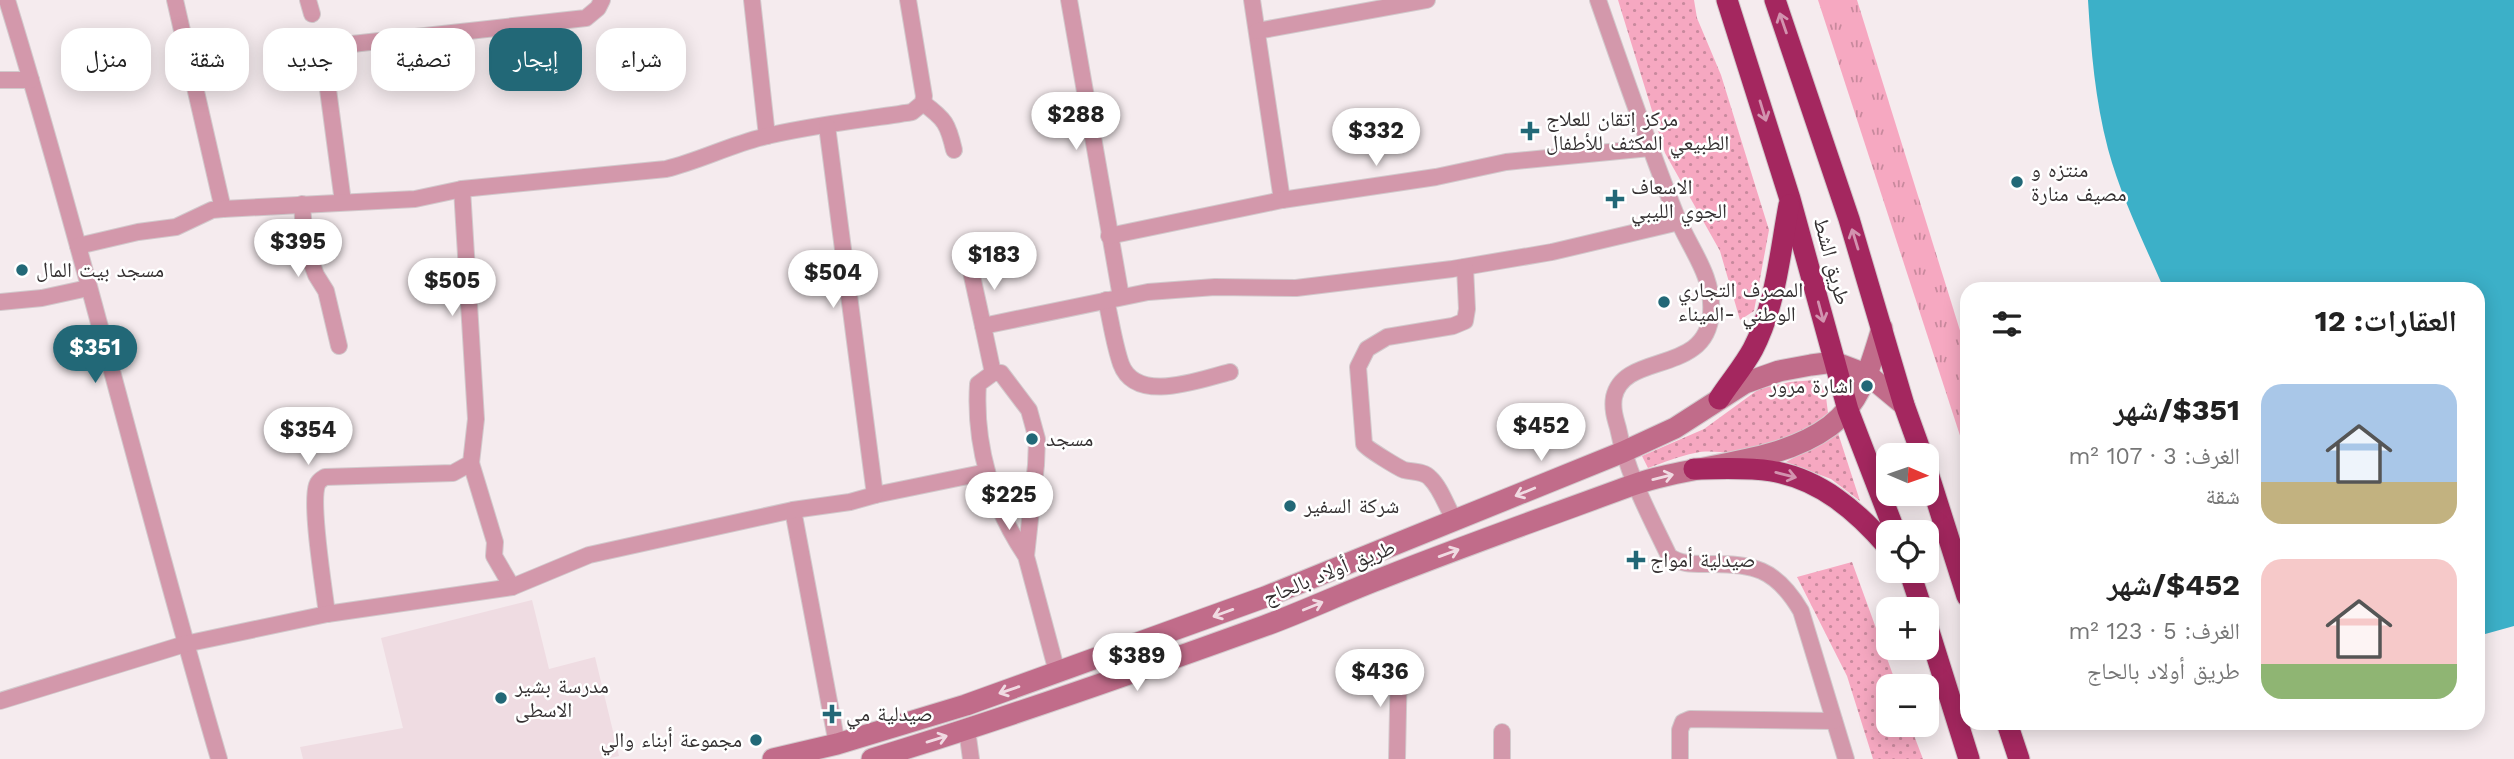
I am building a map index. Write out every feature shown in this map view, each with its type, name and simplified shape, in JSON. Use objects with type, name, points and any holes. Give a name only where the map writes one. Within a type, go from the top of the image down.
[{"type":"highway","name":"طريق الشط","points":[[1727,0],[1790,199],[1848,410],[1890,520]]},
{"type":"highway","name":"طريق الشط","points":[[1775,0],[1849,219],[1918,443]]},
{"type":"highway","points":[[1718,399],[1752,351],[1760,333],[1776,276],[1790,199]]},
{"type":"highway","points":[[1694,469],[1744,469],[1794,476],[1814,485],[1863,518],[1876,533]]},
{"type":"highway","points":[[1938,506],[1960,574]]},
{"type":"highway","points":[[1938,660],[1969,759]]},
{"type":"highway","points":[[2009,730],[2019,759]]},
{"type":"main road","name":"طريق أولاد بالحاج","points":[[872,759],[967,730],[1266,625],[1385,577],[1635,484],[1775,452],[1806,439],[1829,426],[1848,410],[1868,375],[1882,328]]},
{"type":"main road","name":"طريق أولاد بالحاج","points":[[773,759],[837,744],[966,705],[1265,597],[1623,452],[1675,428],[1745,383],[1779,371],[1834,362]]},
{"type":"main road","points":[[1834,362],[1868,375],[1904,405]]},
{"type":"street","points":[[6,0],[78,246],[185,644],[219,759]]},
{"type":"street","points":[[175,0],[223,208]]},
{"type":"street","points":[[343,202],[325,66],[331,49],[343,45],[586,18],[598,8],[602,0]]},
{"type":"street","points":[[752,0],[767,136]]},
{"type":"street","points":[[908,0],[923,103]]},
{"type":"street","points":[[1069,0],[1109,236],[1122,366],[1142,384],[1163,387],[1230,372]]},
{"type":"street","points":[[1252,0],[1282,200]]},
{"type":"street","points":[[1257,31],[1427,0]]},
{"type":"street","points":[[1598,0],[1679,222],[1706,273],[1711,300],[1710,322],[1701,341],[1686,354],[1634,373],[1620,383],[1613,407],[1623,452],[1669,556],[1677,562],[1757,567],[1776,578],[1790,593],[1801,611],[1846,759]]},
{"type":"street","points":[[0,80],[31,80]]},
{"type":"street","points":[[78,246],[138,232],[176,227],[212,210],[223,208],[415,199],[462,189],[666,169],[767,136],[912,112],[923,103]]},
{"type":"street","points":[[923,103],[942,117],[948,127],[954,150]]},
{"type":"street","points":[[827,126],[875,495]]},
{"type":"street","points":[[1109,236],[1282,200],[1436,177],[1506,162],[1650,148]]},
{"type":"street","points":[[462,189],[476,419],[471,463],[495,542],[494,556],[512,587]]},
{"type":"street","points":[[302,204],[305,245],[316,275],[326,291],[339,346]]},
{"type":"street","points":[[983,326],[1148,292],[1216,287],[1296,288],[1465,267],[1552,252],[1679,222]]},
{"type":"street","points":[[970,267],[993,373]]},
{"type":"street","points":[[1455,521],[1430,477],[1401,469],[1370,451],[1364,444],[1358,367],[1367,349],[1377,341],[1401,333],[1453,326],[1465,321],[1465,267]]},
{"type":"street","points":[[0,302],[42,298],[88,288]]},
{"type":"street","points":[[1026,556],[1034,495],[1037,439],[1029,410],[1001,373],[993,373],[978,384],[976,411],[980,443],[1003,518],[1026,556],[1057,673]]},
{"type":"street","points":[[327,614],[316,510],[320,481],[325,477],[453,473],[471,463]]},
{"type":"street","points":[[0,701],[185,644],[327,614],[512,587],[589,555],[793,510],[849,502],[987,472]]},
{"type":"street","points":[[793,510],[837,744]]},
{"type":"street","points":[[1397,759],[1399,660]]},
{"type":"street","points":[[1680,759],[1680,730],[1683,722],[1690,719],[1834,721]]},
{"type":"street","points":[[967,730],[971,759]]},
{"type":"street","points":[[1502,732],[1502,759]]},
{"type":"shaded area","name":"مدرسة بشير الاسطى","points":[[532,600],[549,669],[595,657],[619,756],[605,759],[303,759],[300,747],[403,728],[381,638]]},
{"type":"green space","points":[[1618,0],[1694,0],[1697,18],[1721,75],[1769,230],[1754,311],[1740,320],[1720,251],[1665,153]]},
{"type":"green space","points":[[1818,0],[1857,0],[1960,331],[1960,436]]},
{"type":"green space","points":[[1815,380],[1825,389],[1828,413],[1786,439],[1738,452],[1695,453],[1648,468],[1642,456],[1704,429],[1759,389]]},
{"type":"green space","points":[[1838,433],[1860,501],[1831,479],[1786,462]]},
{"type":"green space","points":[[1852,562],[1876,628],[1876,660],[1888,660],[1893,674],[1876,674],[1876,737],[1915,737],[1923,759],[1873,759],[1847,676],[1797,577]]},
{"type":"water","points":[[2088,0],[2514,0],[2514,626],[2485,634],[2485,282],[2161,282],[2113,167],[2097,94]]},
{"type":"place","name":"مركز إتقان للعلاج الطبيعي المكثف للأطفال","points":[[1530,131]]},
{"type":"place","name":"منتزه و مصيف منارة","points":[[2017,182]]},
{"type":"place","name":"الاسعاف الجوي الليبي","points":[[1615,199]]},
{"type":"place","name":"مسجد بيت المال","points":[[22,270]]},
{"type":"place","name":"المصرف التجاري الوطني -الميناء","points":[[1664,302]]},
{"type":"place","name":"اشارة مرور","points":[[1867,386]]},
{"type":"place","name":"مسجد","points":[[1032,439]]},
{"type":"place","name":"شركة السفير","points":[[1290,506]]},
{"type":"place","name":"صيدلية أمواج","points":[[1636,560]]},
{"type":"place","name":"مدرسة بشير الاسطى","points":[[501,698]]},
{"type":"place","name":"صيدلية مي","points":[[832,714]]},
{"type":"place","name":"مجموعة أبناء والي","points":[[756,740]]}]
